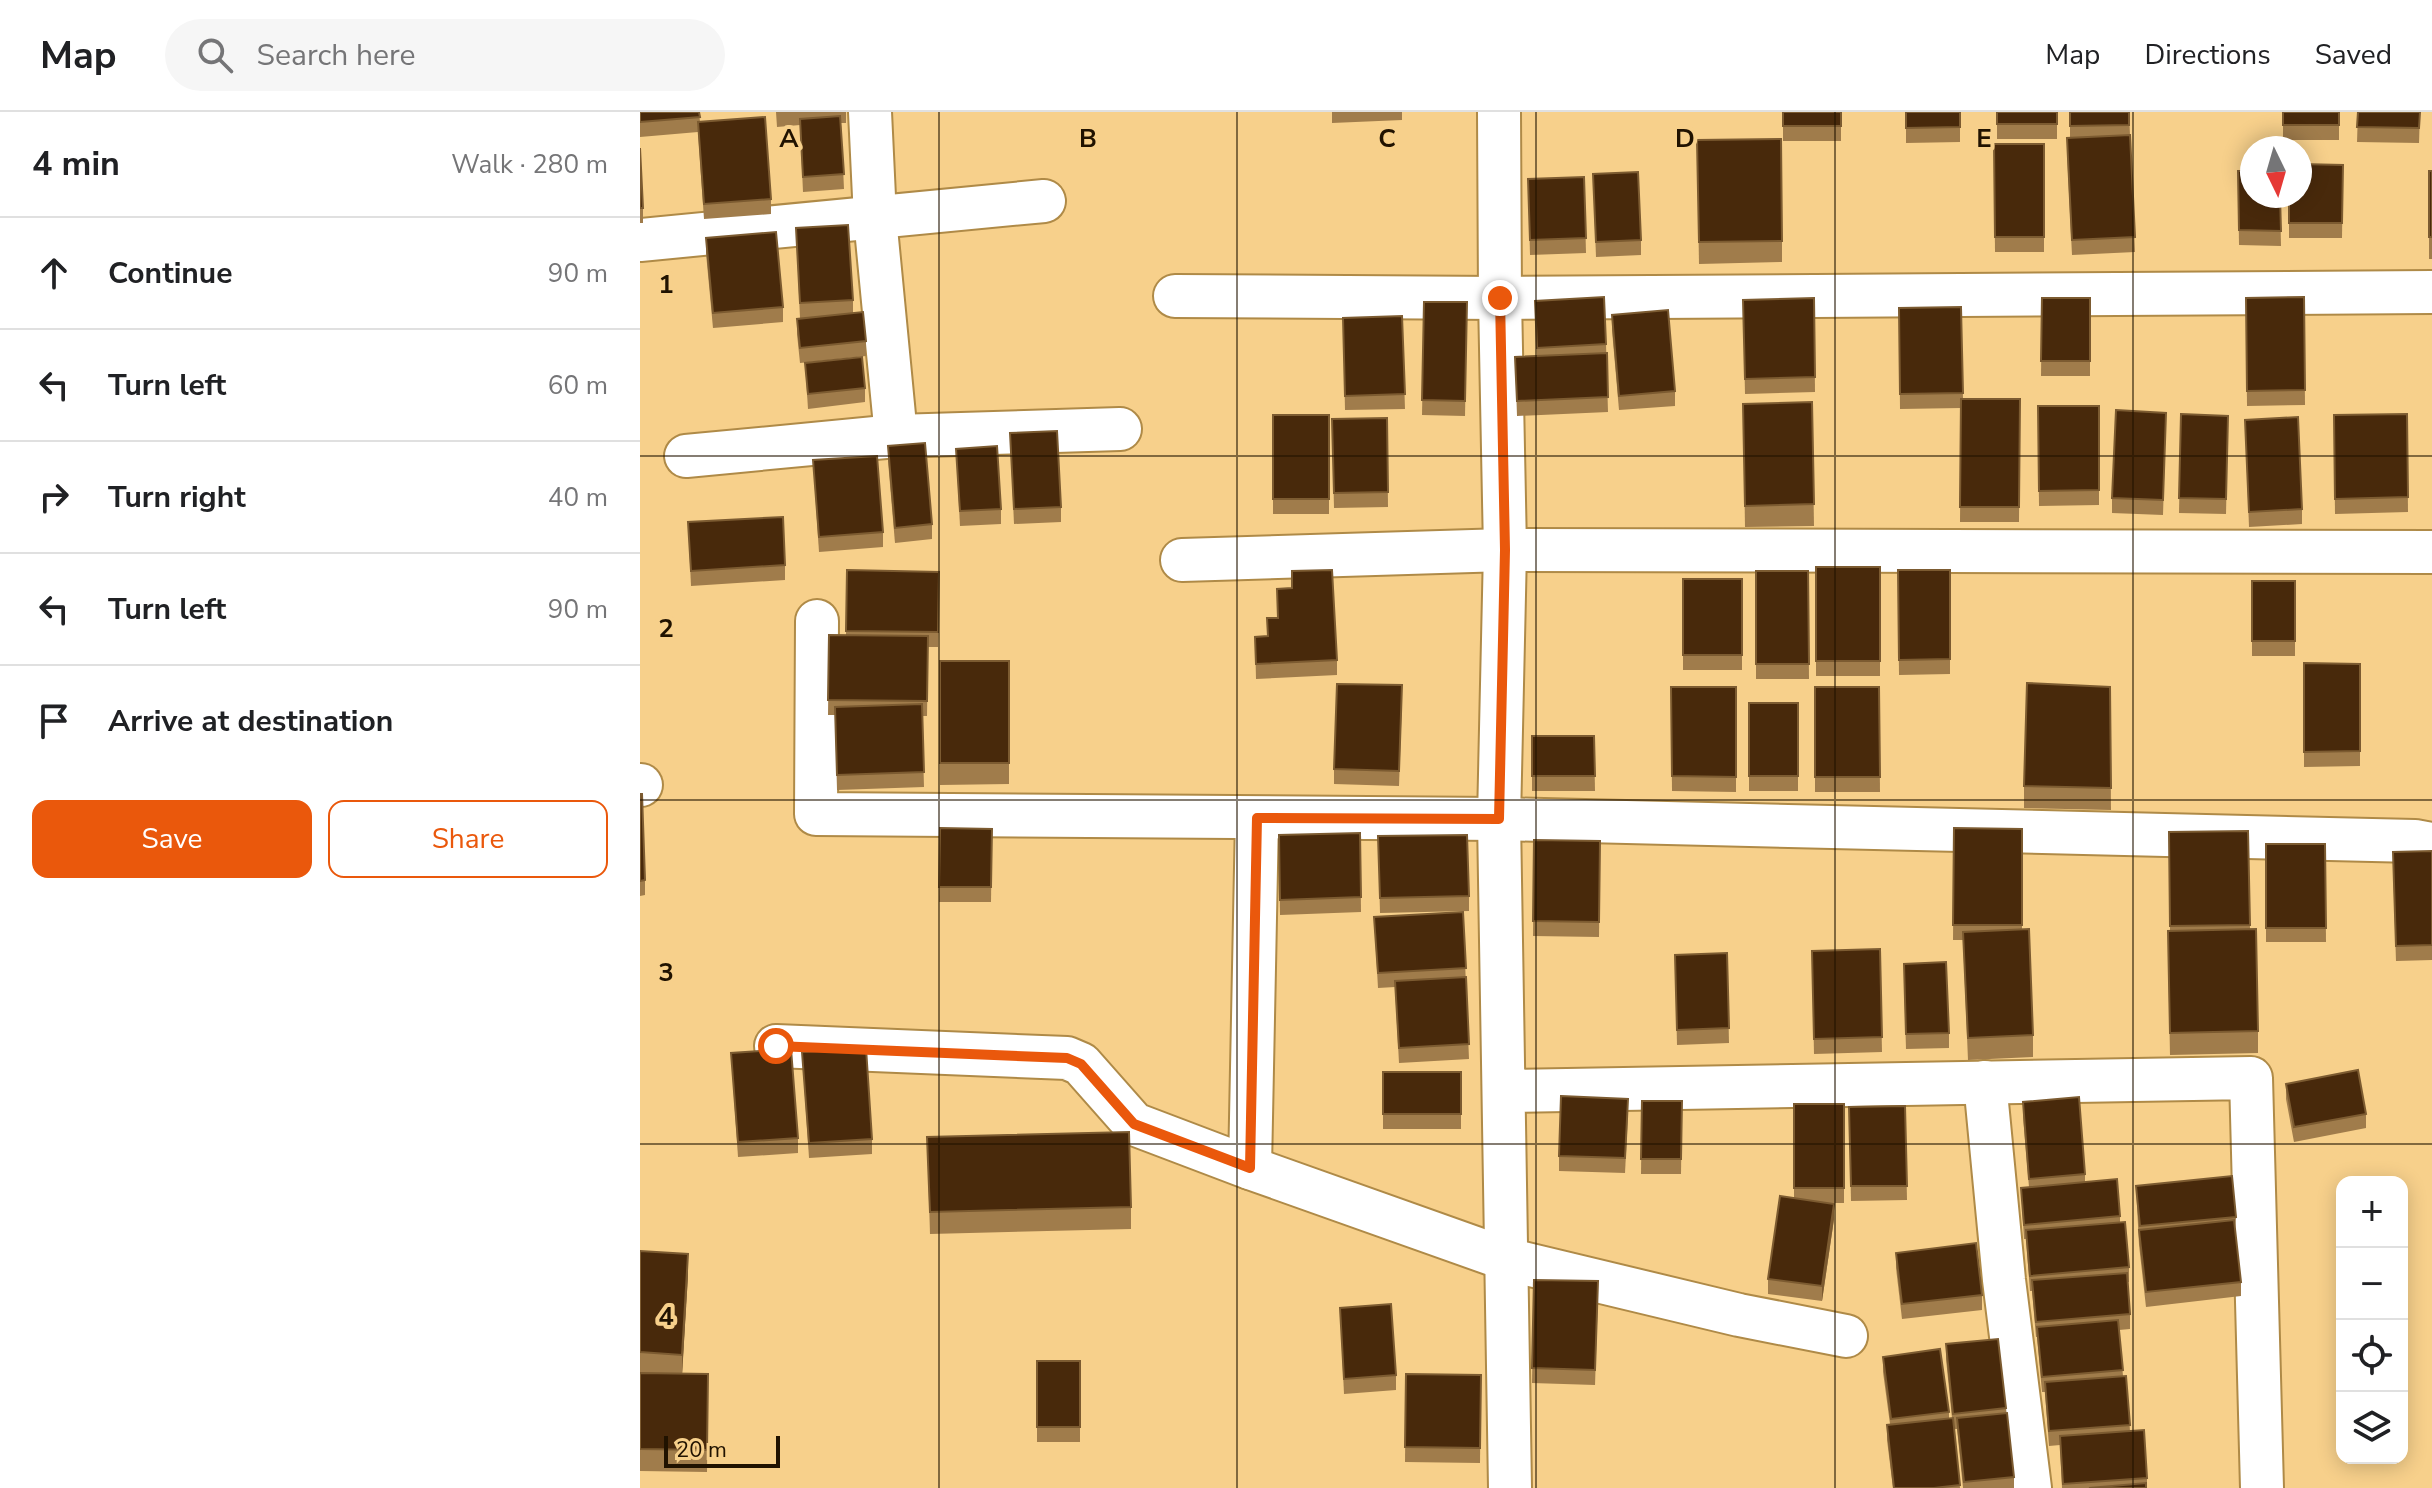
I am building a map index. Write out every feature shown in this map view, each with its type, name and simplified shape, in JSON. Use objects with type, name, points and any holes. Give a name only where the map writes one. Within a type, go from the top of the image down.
[{"type":"street","points":[[870,112],[875,218],[896,436]]},
{"type":"street","points":[[1499,112],[1505,550],[1499,819],[1510,1488]]},
{"type":"street","points":[[640,240],[1044,201]]},
{"type":"street","points":[[1175,296],[1500,298],[2432,292]]},
{"type":"street","points":[[686,456],[896,436],[1120,429]]},
{"type":"street","points":[[1182,560],[1505,550],[2432,552]]},
{"type":"street","points":[[817,621],[816,814],[1499,819],[2415,841],[2432,844]]},
{"type":"street","points":[[1250,1168],[1257,818]]},
{"type":"street","points":[[776,1046],[1067,1058],[1081,1064],[1134,1124],[1250,1168],[1506,1259],[1739,1315],[1846,1336]]},
{"type":"street","points":[[1504,1091],[2251,1078],[2265,1487]]},
{"type":"street","points":[[1985,1082],[2004,1280],[2030,1488]]},
{"type":"building","points":[[640,112],[699,112],[700,117],[640,122]]},
{"type":"building","points":[[1783,112],[1841,112],[1841,126],[1783,126]]},
{"type":"building","points":[[1906,112],[1960,112],[1960,127],[1906,128]]},
{"type":"building","points":[[1997,112],[2057,112],[2057,124],[1997,124]]},
{"type":"building","points":[[2070,112],[2129,112],[2129,125],[2070,126]]},
{"type":"building","points":[[2283,112],[2339,112],[2339,125],[2283,125]]},
{"type":"building","points":[[2358,112],[2420,112],[2419,128],[2357,127]]},
{"type":"building","points":[[840,116],[844,174],[803,177],[800,119]]},
{"type":"building","points":[[765,117],[771,199],[704,204],[698,122]]},
{"type":"building","points":[[2130,135],[2135,237],[2072,240],[2067,138]]},
{"type":"building","points":[[1781,139],[1782,241],[1699,242],[1697,140]]},
{"type":"building","points":[[1994,144],[2044,144],[2044,237],[1995,237]]},
{"type":"building","points":[[640,148],[643,208],[640,208]]},
{"type":"building","points":[[2312,164],[2343,165],[2342,223],[2289,223],[2289,208],[2312,208]]},
{"type":"building","points":[[2240,171],[2240,208],[2280,208],[2281,231],[2239,230]]},
{"type":"building","points":[[2429,171],[2432,171],[2432,237],[2429,237]]},
{"type":"building","points":[[1638,172],[1641,240],[1596,242],[1593,174]]},
{"type":"building","points":[[1584,177],[1586,238],[1530,240],[1528,179]]},
{"type":"building","points":[[848,225],[853,300],[800,303],[796,228]]},
{"type":"building","points":[[776,232],[783,307],[713,313],[706,238]]},
{"type":"building","points":[[1604,297],[1606,344],[1537,348],[1535,301]]},
{"type":"building","points":[[2304,297],[2305,390],[2247,391],[2246,298]]},
{"type":"building","points":[[1814,298],[1815,377],[1745,379],[1743,300]]},
{"type":"building","points":[[2042,298],[2090,298],[2090,361],[2041,361]]},
{"type":"building","points":[[1424,302],[1467,302],[1465,401],[1422,400]]},
{"type":"building","points":[[1961,307],[1963,393],[1900,394],[1899,308]]},
{"type":"building","points":[[1668,310],[1675,391],[1619,396],[1612,315]]},
{"type":"building","points":[[863,312],[866,341],[800,348],[797,319]]},
{"type":"building","points":[[1402,316],[1405,394],[1345,396],[1343,318]]},
{"type":"building","points":[[1607,353],[1608,397],[1517,401],[1515,357]]},
{"type":"building","points":[[862,357],[865,388],[808,394],[805,363]]},
{"type":"building","points":[[1961,399],[2020,399],[2019,507],[1960,507]]},
{"type":"building","points":[[1812,402],[1814,504],[1745,506],[1743,404]]},
{"type":"building","points":[[2038,406],[2099,406],[2099,490],[2039,491]]},
{"type":"building","points":[[2116,410],[2166,413],[2163,500],[2112,498]]},
{"type":"building","points":[[2181,414],[2228,416],[2226,499],[2179,498]]},
{"type":"building","points":[[2407,414],[2408,497],[2335,499],[2334,415]]},
{"type":"building","points":[[1273,415],[1329,415],[1329,499],[1273,499]]},
{"type":"building","points":[[2298,417],[2302,509],[2249,512],[2245,420]]},
{"type":"building","points":[[1387,418],[1388,492],[1334,493],[1332,419]]},
{"type":"building","points":[[1057,431],[1061,507],[1014,509],[1010,433]]},
{"type":"building","points":[[925,443],[932,524],[895,528],[888,446]]},
{"type":"building","points":[[997,446],[1001,509],[960,511],[956,449]]},
{"type":"building","points":[[877,456],[883,532],[819,537],[813,460]]},
{"type":"building","points":[[783,517],[785,565],[691,571],[688,522]]},
{"type":"building","points":[[1816,567],[1880,567],[1880,661],[1816,661]]},
{"type":"building","points":[[847,570],[939,572],[938,632],[846,631]]},
{"type":"building","points":[[1332,570],[1337,660],[1256,664],[1255,637],[1268,636],[1267,618],[1278,618],[1277,589],[1292,588],[1292,571]]},
{"type":"building","points":[[1898,570],[1950,570],[1950,659],[1899,660]]},
{"type":"building","points":[[1756,571],[1808,571],[1809,664],[1756,664]]},
{"type":"building","points":[[1683,579],[1742,579],[1742,655],[1683,655]]},
{"type":"building","points":[[2252,581],[2295,581],[2295,641],[2252,641]]},
{"type":"building","points":[[829,635],[928,636],[927,701],[828,700]]},
{"type":"building","points":[[940,661],[1009,661],[1009,763],[940,763]]},
{"type":"building","points":[[2304,663],[2360,664],[2360,751],[2304,752]]},
{"type":"building","points":[[2027,683],[2110,687],[2111,788],[2024,786]]},
{"type":"building","points":[[1337,684],[1402,685],[1399,771],[1334,769]]},
{"type":"building","points":[[1671,687],[1736,687],[1736,777],[1672,776]]},
{"type":"building","points":[[1815,687],[1879,687],[1880,777],[1815,777]]},
{"type":"building","points":[[1749,703],[1798,703],[1798,776],[1749,776]]},
{"type":"building","points":[[922,704],[924,772],[837,775],[835,707]]},
{"type":"building","points":[[1532,736],[1594,736],[1595,776],[1532,776]]},
{"type":"building","points":[[640,794],[645,880],[640,881]]},
{"type":"building","points":[[940,828],[992,829],[991,887],[939,887]]},
{"type":"building","points":[[1954,828],[2022,829],[2022,925],[1953,925]]},
{"type":"building","points":[[2248,831],[2250,925],[2170,926],[2169,832]]},
{"type":"building","points":[[1360,833],[1361,897],[1280,900],[1279,835]]},
{"type":"building","points":[[1467,835],[1469,896],[1380,898],[1378,836]]},
{"type":"building","points":[[1534,840],[1600,841],[1599,922],[1533,921]]},
{"type":"building","points":[[2266,844],[2325,844],[2326,928],[2266,928]]},
{"type":"building","points":[[2432,851],[2432,945],[2396,946],[2393,852]]},
{"type":"building","points":[[1463,912],[1466,968],[1378,973],[1374,917]]},
{"type":"building","points":[[2029,929],[2033,1035],[1968,1038],[1963,932]]},
{"type":"building","points":[[2256,929],[2258,1031],[2170,1033],[2168,931]]},
{"type":"building","points":[[1880,949],[1882,1037],[1814,1039],[1812,951]]},
{"type":"building","points":[[1727,953],[1729,1028],[1677,1030],[1675,955]]},
{"type":"building","points":[[1946,962],[1949,1033],[1906,1034],[1904,964]]},
{"type":"building","points":[[1466,977],[1469,1044],[1399,1048],[1395,981]]},
{"type":"building","points":[[866,1048],[872,1139],[809,1143],[802,1052]]},
{"type":"building","points":[[791,1049],[798,1138],[738,1142],[731,1053]]},
{"type":"building","points":[[2358,1070],[2366,1114],[2294,1127],[2286,1084]]},
{"type":"building","points":[[1383,1072],[1461,1072],[1461,1114],[1383,1114]]},
{"type":"building","points":[[1561,1096],[1628,1099],[1625,1158],[1559,1156]]},
{"type":"building","points":[[2079,1097],[2085,1174],[2029,1179],[2023,1102]]},
{"type":"building","points":[[1642,1101],[1682,1101],[1681,1159],[1641,1159]]},
{"type":"building","points":[[1794,1104],[1844,1104],[1844,1188],[1794,1188]]},
{"type":"building","points":[[1905,1106],[1907,1186],[1851,1186],[1849,1107]]},
{"type":"building","points":[[1129,1132],[1131,1207],[930,1212],[927,1137]]},
{"type":"building","points":[[2232,1176],[2236,1217],[2140,1226],[2136,1186]]},
{"type":"building","points":[[2117,1179],[2120,1216],[2024,1225],[2021,1188]]},
{"type":"building","points":[[1780,1196],[1834,1204],[1822,1286],[1768,1279]]},
{"type":"building","points":[[2234,1220],[2241,1282],[2146,1292],[2139,1230]]},
{"type":"building","points":[[2125,1222],[2129,1267],[2030,1276],[2026,1230]]},
{"type":"building","points":[[1976,1243],[1982,1295],[1902,1304],[1896,1253]]},
{"type":"building","points":[[640,1251],[688,1254],[682,1355],[640,1352]]},
{"type":"building","points":[[2127,1273],[2130,1314],[2036,1322],[2032,1280]]},
{"type":"building","points":[[1534,1280],[1598,1281],[1595,1370],[1532,1368]]},
{"type":"building","points":[[1391,1304],[1396,1375],[1344,1379],[1340,1308]]},
{"type":"building","points":[[2118,1320],[2123,1370],[2042,1377],[2037,1327]]},
{"type":"building","points":[[1998,1339],[2006,1408],[1953,1414],[1946,1344]]},
{"type":"building","points":[[1940,1349],[1949,1412],[1891,1419],[1883,1357]]},
{"type":"building","points":[[1037,1361],[1080,1361],[1080,1427],[1037,1427]]},
{"type":"building","points":[[640,1373],[708,1374],[707,1450],[640,1449]]},
{"type":"building","points":[[1406,1374],[1481,1375],[1480,1448],[1405,1447]]},
{"type":"building","points":[[2126,1376],[2130,1425],[2049,1431],[2045,1382]]},
{"type":"building","points":[[2007,1413],[2014,1477],[1964,1482],[1957,1418]]},
{"type":"building","points":[[1953,1418],[1960,1485],[1894,1488],[1887,1425]]},
{"type":"building","points":[[2144,1430],[2147,1478],[2063,1484],[2060,1436]]},
{"type":"building","points":[[2146,1483],[2146,1488],[2089,1488]]},
{"type":"route","points":[[776,1046],[1067,1058],[1081,1064],[1134,1124],[1250,1168],[1257,818],[1499,819],[1505,550],[1500,298]]}]
